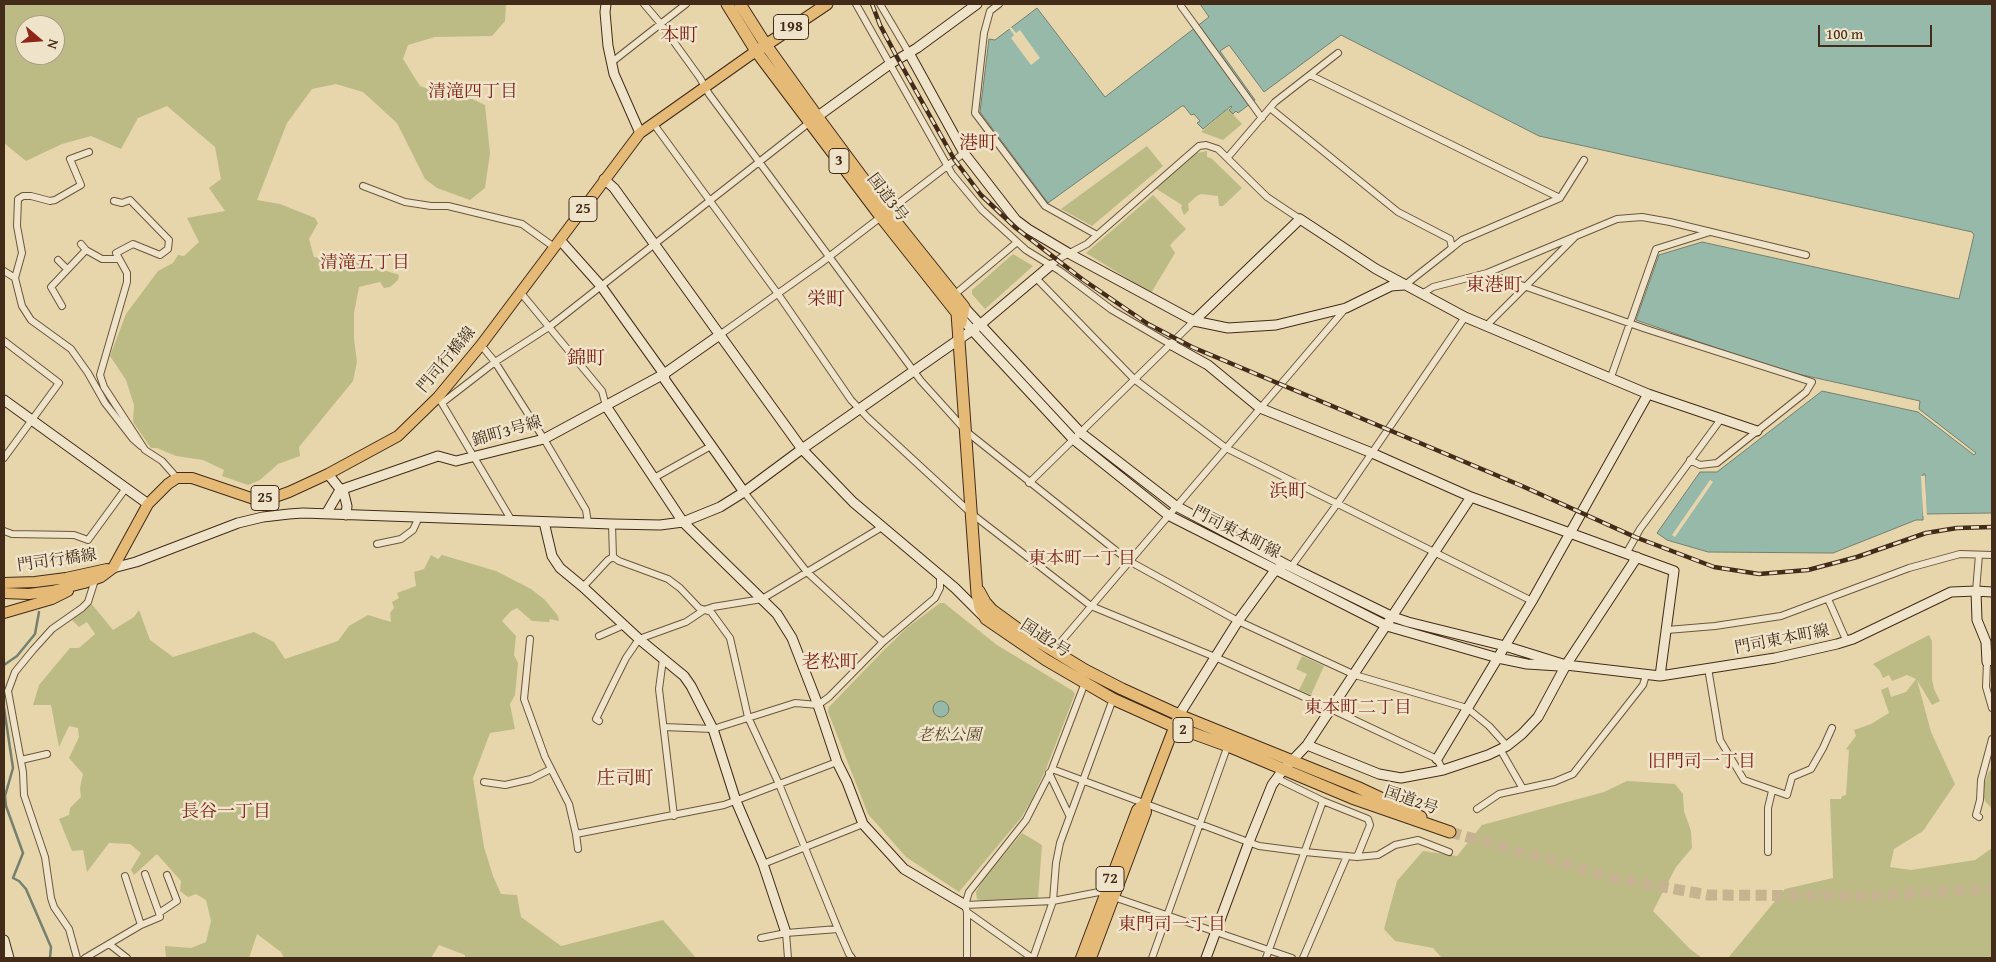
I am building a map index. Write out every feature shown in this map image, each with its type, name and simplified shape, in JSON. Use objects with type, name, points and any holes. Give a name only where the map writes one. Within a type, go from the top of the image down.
[{"type":"highway","name":"国道3号","points":[[728,4],[884,215],[961,313]]},
{"type":"highway","name":"国道3号","points":[[740,4],[761,48]]},
{"type":"highway","name":"198","points":[[761,48],[827,4]]},
{"type":"highway","name":"国道3号","points":[[884,215],[954,295],[961,313]]},
{"type":"highway","points":[[961,313],[958,340],[967,432],[978,602],[989,615]]},
{"type":"highway","points":[[976,577],[989,615]]},
{"type":"highway","name":"国道2号","points":[[989,615],[1085,684],[1113,699],[1173,726],[1229,741],[1292,760],[1404,808],[1450,832],[1280,774],[1229,741],[1180,715],[1098,677],[989,615]]},
{"type":"main road","name":"門司行橋線","points":[[4,593],[29,594],[95,580],[113,568],[148,504],[168,484],[177,478],[192,478],[254,499],[272,498],[328,474],[398,436],[440,400],[640,133],[707,90],[761,48]]},
{"type":"main road","name":"門司行橋線","points":[[4,582],[50,580],[113,568]]},
{"type":"main road","points":[[4,612],[52,599],[84,583]]},
{"type":"main road","name":"72","points":[[1091,958],[1137,810],[1145,803],[1173,726],[1180,715]]},
{"type":"main road","name":"72","points":[[1081,958],[1110,894]]},
{"type":"street","points":[[606,4],[607,37],[614,74],[640,133]]},
{"type":"street","points":[[644,4],[661,24],[707,90],[762,159],[914,371],[967,432],[1129,561],[1238,621],[1355,675],[1467,708],[1489,726],[1504,748],[1523,789]]},
{"type":"street","points":[[612,62],[686,4]]},
{"type":"street","points":[[856,4],[952,174],[982,210],[1016,243],[1051,265],[1112,310],[1208,365],[1260,408],[1372,453],[1471,497],[1674,571],[1660,676]]},
{"type":"street","points":[[880,4],[964,153],[1016,220],[1070,254],[1194,321],[1228,328],[1254,328],[1299,321],[1346,308],[1391,286],[1405,285],[1462,240],[1560,198],[1584,160]]},
{"type":"street","points":[[999,4],[990,11],[984,33],[975,113],[1045,206],[1097,235]]},
{"type":"street","points":[[512,521],[440,400],[494,362],[550,327],[814,119],[890,64],[909,53],[971,6]]},
{"type":"street","points":[[1181,6],[1262,118]]},
{"type":"street","points":[[1228,157],[1275,102],[1338,53]]},
{"type":"street","points":[[1310,75],[1560,198]]},
{"type":"street","points":[[1270,108],[1398,212],[1450,239],[1452,248]]},
{"type":"street","points":[[653,123],[778,294],[851,400],[972,514],[1091,606],[1215,657],[1331,709],[1437,759],[1443,770]]},
{"type":"street","points":[[113,568],[136,562],[238,523],[263,517],[303,513],[612,524],[660,525],[683,522],[720,507],[744,492],[802,449],[981,324],[1051,265],[1087,244],[1199,146],[1206,145],[1218,149],[1228,157],[1267,197],[1343,249],[1465,317],[1648,394],[1757,431]]},
{"type":"street","points":[[89,152],[70,159],[81,186],[50,202],[31,196],[23,196],[18,200],[17,226],[22,253],[15,278],[22,306],[31,320],[71,349],[88,373],[105,403],[133,439],[162,462],[177,478]]},
{"type":"street","points":[[721,334],[836,252],[964,153]]},
{"type":"street","points":[[604,179],[614,188],[802,449],[834,482],[882,526],[989,615]]},
{"type":"street","points":[[363,186],[405,202],[431,206],[448,206],[522,224],[557,243],[601,286],[664,374],[665,380],[744,492],[807,572],[883,642]]},
{"type":"street","points":[[114,201],[122,203],[130,200],[169,240],[168,249],[160,255],[133,244],[116,253],[127,273],[127,282],[100,375],[104,388],[145,450]]},
{"type":"street","points":[[1422,294],[1434,287],[1487,273],[1617,219],[1642,217],[1806,255]]},
{"type":"street","points":[[1029,483],[1300,219]]},
{"type":"street","points":[[1611,377],[1656,249],[1711,232]]},
{"type":"street","points":[[1487,325],[1577,235]]},
{"type":"street","points":[[954,295],[1016,243]]},
{"type":"street","points":[[81,244],[86,250],[102,260],[119,259]]},
{"type":"street","points":[[62,306],[51,287],[86,250]]},
{"type":"street","points":[[58,260],[68,270]]},
{"type":"street","points":[[4,271],[15,278]]},
{"type":"street","points":[[1487,273],[1630,323],[1812,382],[1806,392],[1717,463],[1700,466],[1690,460]]},
{"type":"street","points":[[1036,278],[1134,379],[1226,448],[1532,602]]},
{"type":"street","points":[[521,293],[602,391],[606,406],[683,522],[777,614],[792,638],[818,704],[837,762],[863,824],[904,869],[966,909],[1033,958],[1053,901],[1056,863],[1060,843],[1113,699]]},
{"type":"street","points":[[1053,651],[1346,308]]},
{"type":"street","name":"門司東本町線","points":[[961,313],[981,324],[1077,436],[1176,506],[1291,567],[1393,617],[1505,646],[1566,665]]},
{"type":"street","name":"門司東本町線","points":[[961,313],[972,330],[1077,436],[1168,515],[1387,626],[1498,658],[1536,665],[1566,665],[1660,676],[1775,658],[1847,642],[1945,595],[1976,590],[1992,592]]},
{"type":"street","points":[[1180,715],[1238,621],[1276,569],[1291,567],[1337,504],[1465,317]]},
{"type":"street","name":"錦町3号線","points":[[340,490],[438,456],[456,461],[544,439],[664,374],[721,334]]},
{"type":"street","points":[[4,341],[59,383],[4,458]]},
{"type":"street","points":[[481,345],[544,439],[586,510],[588,523]]},
{"type":"street","points":[[1437,759],[1532,602],[1648,394]]},
{"type":"street","points":[[4,400],[148,504]]},
{"type":"street","points":[[1626,554],[1640,529],[1721,419]]},
{"type":"street","points":[[654,478],[712,446]]},
{"type":"street","points":[[328,474],[344,494],[347,506],[346,515]]},
{"type":"street","points":[[4,531],[12,534],[74,536],[88,540],[126,488]]},
{"type":"street","points":[[326,514],[340,490]]},
{"type":"street","points":[[1206,958],[1264,803],[1280,774],[1307,745],[1471,497]]},
{"type":"street","points":[[377,544],[401,539],[413,530],[419,517]]},
{"type":"street","points":[[544,522],[552,556],[560,568],[584,587],[639,639],[684,676],[691,686],[713,729],[736,801],[762,864],[786,933],[788,958]]},
{"type":"street","points":[[612,524],[613,557]]},
{"type":"street","points":[[598,721],[596,719],[626,658],[639,639],[686,622],[704,610],[716,606],[762,599],[882,526]]},
{"type":"street","points":[[1667,630],[1714,626],[1781,616],[1909,568],[1960,554],[1992,555]]},
{"type":"street","points":[[1979,554],[1976,620],[1986,642],[1989,662],[1986,687],[1992,708]]},
{"type":"street","points":[[584,587],[608,560],[613,557]]},
{"type":"street","points":[[613,557],[668,579],[680,588],[699,608],[711,612],[730,638],[748,717],[779,784],[838,929],[852,958]]},
{"type":"street","points":[[1307,745],[1379,774],[1401,778],[1443,770],[1504,748],[1522,734],[1538,717],[1566,665],[1637,557]]},
{"type":"street","points":[[664,727],[713,729],[795,703],[818,704],[829,698],[883,642],[935,598],[940,588],[940,576]]},
{"type":"street","points":[[78,958],[69,929],[57,912],[51,898],[46,857],[24,795],[21,760],[8,691],[21,664],[52,629],[88,602],[95,580]]},
{"type":"street","points":[[955,588],[978,602]]},
{"type":"street","points":[[1828,599],[1847,642]]},
{"type":"street","points":[[599,636],[624,625]]},
{"type":"street","points":[[530,639],[524,699],[545,757],[569,804],[578,849]]},
{"type":"street","points":[[663,659],[659,689],[674,816]]},
{"type":"street","points":[[1708,668],[1720,740],[1744,780],[1787,795],[1792,777],[1811,769],[1830,740],[1832,728]]},
{"type":"street","points":[[967,958],[966,909],[969,892],[1026,820],[1051,771],[1085,684],[1085,670]]},
{"type":"street","points":[[1477,809],[1499,794],[1554,782],[1573,774],[1643,685],[1646,675]]},
{"type":"street","points":[[1085,684],[1098,677]]},
{"type":"street","points":[[1979,817],[1976,815],[1980,800],[1981,780],[1992,739]]},
{"type":"street","points":[[1152,958],[1229,741]]},
{"type":"street","points":[[21,760],[47,754]]},
{"type":"street","points":[[576,834],[724,805],[837,762]]},
{"type":"street","points":[[484,782],[506,784],[531,779],[552,769]]},
{"type":"street","points":[[1051,771],[1082,780],[1259,846],[1357,857],[1378,855],[1395,845],[1418,840],[1449,852]]},
{"type":"street","points":[[1051,771],[1069,815]]},
{"type":"street","points":[[1280,774],[1323,801],[1368,819],[1370,825],[1357,857]]},
{"type":"street","points":[[1768,852],[1768,808],[1772,791]]},
{"type":"street","points":[[1266,958],[1323,801]]},
{"type":"street","points":[[762,864],[863,824]]},
{"type":"street","points":[[1302,958],[1347,856]]},
{"type":"street","points":[[90,957],[141,925],[160,917],[145,874]]},
{"type":"street","points":[[159,913],[178,901],[167,874]]},
{"type":"street","points":[[125,876],[141,925]]},
{"type":"street","points":[[966,909],[1053,901],[1099,892],[1110,894],[1215,933],[1292,958]]},
{"type":"street","points":[[761,938],[786,933],[838,929]]},
{"type":"street","points":[[4,940],[9,958]]},
{"type":"street","points":[[109,944],[127,958]]},
{"type":"street","points":[[71,958],[75,948]]},
{"type":"green space","points":[[4,4],[506,4],[505,21],[492,36],[435,37],[408,45],[403,59],[420,86],[448,96],[472,99],[485,105],[490,153],[485,188],[470,200],[437,188],[425,179],[397,123],[363,92],[336,84],[312,89],[287,123],[257,200],[280,204],[315,218],[318,223],[309,239],[314,257],[323,259],[339,256],[351,262],[362,263],[399,275],[398,280],[390,287],[384,288],[380,282],[359,287],[354,313],[354,339],[357,362],[353,381],[299,447],[300,456],[278,464],[260,480],[248,485],[222,476],[224,470],[203,460],[176,456],[157,448],[151,448],[133,422],[134,405],[126,380],[110,356],[126,314],[158,271],[173,263],[178,255],[184,256],[199,242],[187,218],[225,211],[209,188],[221,179],[215,147],[167,106],[138,118],[121,149],[91,136],[62,144],[26,161],[4,143]]},
{"type":"green space","points":[[1228,109],[1242,124],[1223,140],[1201,132]]},
{"type":"green space","points":[[1147,146],[1163,166],[1092,226],[1061,209]]},
{"type":"green space","points":[[1207,151],[1207,157],[1211,158],[1242,188],[1223,206],[1219,206],[1218,196],[1201,194],[1188,204],[1189,210],[1184,215],[1181,208],[1182,205],[1155,188],[1197,153]]},
{"type":"green space","points":[[1153,195],[1186,229],[1170,245],[1175,253],[1151,293],[1086,253]]},
{"type":"green space","points":[[1013,254],[1033,266],[985,309],[972,294],[972,290]]},
{"type":"green space","points":[[431,555],[438,559],[442,555],[496,571],[531,589],[545,600],[558,616],[559,621],[550,619],[549,622],[532,621],[517,608],[511,611],[502,621],[516,636],[514,655],[518,663],[515,695],[510,704],[515,729],[490,733],[473,778],[484,847],[501,894],[517,895],[521,917],[561,946],[663,920],[696,958],[465,958],[465,955],[439,945],[431,958],[284,958],[281,952],[257,934],[249,958],[166,958],[165,946],[191,948],[206,942],[211,921],[206,900],[196,894],[188,897],[180,891],[181,881],[157,854],[134,875],[131,870],[141,853],[130,844],[109,843],[87,872],[83,850],[72,851],[59,819],[69,815],[70,808],[81,797],[80,788],[83,774],[69,758],[79,737],[78,728],[69,726],[59,747],[51,705],[33,705],[39,685],[70,648],[79,648],[95,634],[87,622],[79,627],[72,620],[90,602],[113,630],[134,617],[139,610],[150,640],[173,657],[254,632],[274,642],[285,659],[338,641],[349,626],[368,615],[391,622],[390,613],[394,608],[392,602],[399,598],[397,593],[416,586],[414,572],[424,569]]},
{"type":"green space","name":"老松公園","points":[[940,603],[944,603],[997,645],[1075,694],[1046,769],[1031,801],[1021,818],[959,892],[906,857],[868,814],[828,712],[829,707],[885,649],[908,627]]},
{"type":"green space","points":[[1929,635],[1932,641],[1932,679],[1934,689],[1940,701],[1932,705],[1917,680],[1931,732],[1955,784],[1923,831],[1894,849],[1890,867],[1911,870],[1975,860],[1992,848],[1992,958],[1728,958],[1785,889],[1833,878],[1830,799],[1841,799],[1842,796],[1846,795],[1849,750],[1846,749],[1856,736],[1854,730],[1871,724],[1889,713],[1881,690],[1888,687],[1891,697],[1906,692],[1916,679],[1907,675],[1892,681],[1889,675],[1883,678],[1880,671],[1873,664]]},
{"type":"green space","points":[[1302,656],[1324,666],[1311,695],[1299,690],[1307,674],[1296,669]]},
{"type":"green space","points":[[1992,768],[1992,809],[1985,801],[1982,791],[1988,773]]},
{"type":"green space","points":[[1627,781],[1675,784],[1683,794],[1684,811],[1691,831],[1692,848],[1676,867],[1653,911],[1690,949],[1702,958],[1442,958],[1433,948],[1395,941],[1384,929],[1397,881],[1423,851],[1457,856],[1482,825],[1604,792]]},
{"type":"green space","points":[[1022,833],[1042,845],[1038,899],[985,901],[977,899],[976,892],[983,880]]},
{"type":"shaded area","points":[[1200,4],[1992,4],[1992,513],[1926,514],[1925,474],[1923,474],[1923,520],[1916,520],[1833,553],[1708,552],[1667,540],[1657,533],[1700,472],[1717,472],[1822,391],[1918,412],[1974,455],[1976,453],[1919,409],[1920,401],[1780,370],[1636,320],[1659,255],[1702,242],[1959,299],[1974,235],[1972,232],[1539,136],[1341,35],[1264,92],[1229,45],[1220,51],[1255,100],[1238,113],[1236,111],[1233,114],[1229,110],[1231,106],[1203,129],[1197,123],[1200,121],[1194,114],[1191,115],[1182,106],[1048,203],[980,112],[989,39],[995,40],[1037,8],[1105,97],[1209,17]]},
{"type":"shaded area","points":[[941,701],[947,703],[949,709],[947,715],[941,717],[935,715],[933,709],[935,703]]},
{"type":"pier","points":[[1011,27],[1016,33],[1020,30],[1040,58],[1031,65],[1011,38],[1014,35],[1009,28]]},
{"type":"pier","points":[[1921,476],[1925,476],[1927,516],[1923,516]]},
{"type":"pier","points":[[1710,480],[1713,482],[1675,537],[1672,535]]},
{"type":"waterway","points":[[4,665],[17,656],[35,634],[39,612]]},
{"type":"waterway","points":[[4,708],[13,768],[5,796],[6,806],[23,853],[13,878],[19,881],[26,889],[51,947],[50,958]]},
{"type":"tunnel","points":[[1450,832],[1618,879],[1708,895],[1867,896],[1992,889]]},
{"type":"railway","points":[[872,4],[880,25],[954,159],[981,195],[1016,228],[1082,279],[1148,324],[1192,347],[1522,486],[1635,537],[1714,567],[1759,574],[1808,570],[1857,557],[1926,533],[1957,528],[1992,527]]},
{"type":"district","name":"本町","points":[[679,36]]},
{"type":"district","name":"清滝四丁目","points":[[473,92]]},
{"type":"district","name":"港町","points":[[978,144]]},
{"type":"district","name":"清滝五丁目","points":[[365,263]]},
{"type":"district","name":"東港町","points":[[1494,286]]},
{"type":"district","name":"栄町","points":[[826,300]]},
{"type":"district","name":"錦町","points":[[586,359]]},
{"type":"district","name":"浜町","points":[[1288,492]]},
{"type":"district","name":"東本町一丁目","points":[[1082,559]]},
{"type":"district","name":"老松町","points":[[830,663]]},
{"type":"district","name":"東本町二丁目","points":[[1358,708]]},
{"type":"district","name":"旧門司一丁目","points":[[1702,762]]},
{"type":"district","name":"庄司町","points":[[625,779]]},
{"type":"district","name":"長谷一丁目","points":[[226,812]]},
{"type":"district","name":"東門司一丁目","points":[[1172,925]]}]
